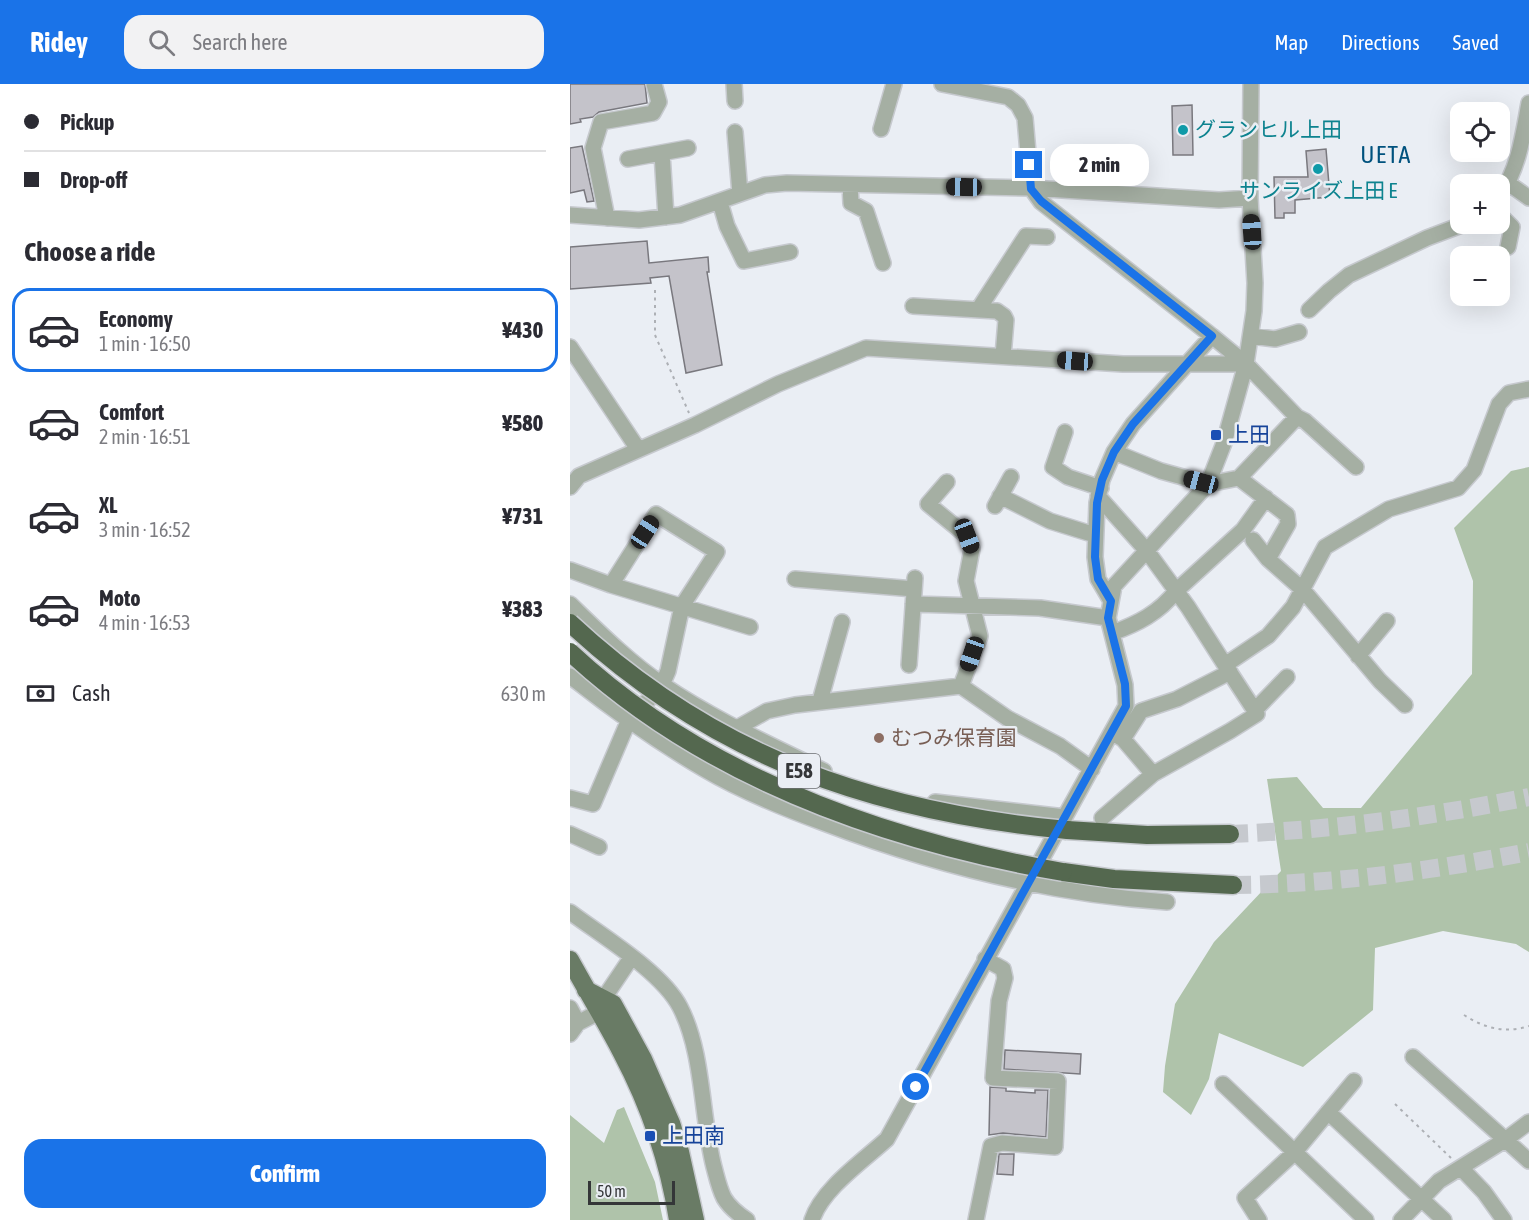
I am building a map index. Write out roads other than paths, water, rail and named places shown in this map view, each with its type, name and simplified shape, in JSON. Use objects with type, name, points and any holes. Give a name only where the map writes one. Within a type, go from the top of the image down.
[{"type":"highway","name":"E58","points":[[570,623],[627,672],[667,701],[712,729],[790,767],[850,789],[905,805],[1020,825],[1066,823],[1147,835],[1230,834]]},
{"type":"highway","name":"E58","points":[[570,652],[606,683],[687,740],[768,782],[842,813],[930,843],[990,859],[1114,879],[1233,885]]},
{"type":"main road","points":[[570,960],[586,990],[602,1005],[651,1117],[673,1184],[678,1220]]},
{"type":"main road","points":[[602,1005],[613,1004],[643,1059],[662,1102],[680,1152],[695,1220]]},
{"type":"street","points":[[607,218],[593,148],[601,122],[653,113],[659,102],[654,84]]},
{"type":"street","points":[[734,84],[735,101]]},
{"type":"street","points":[[881,129],[894,84]]},
{"type":"street","points":[[942,84],[1000,90],[1018,105],[1025,118],[1031,189],[1041,201],[1246,364],[1297,417],[1305,421],[1356,466]]},
{"type":"street","points":[[1117,736],[1126,706],[1125,684],[1108,618],[1114,586],[1208,484],[1224,443],[1246,364],[1251,336],[1255,283],[1250,198],[1251,84]]},
{"type":"street","points":[[1510,176],[1518,158],[1529,103]]},
{"type":"street","points":[[735,132],[740,194]]},
{"type":"street","points":[[628,159],[688,148]]},
{"type":"street","points":[[662,153],[666,217]]},
{"type":"street","points":[[570,215],[639,220],[680,215],[765,185],[787,183],[1031,189],[1219,200],[1250,198]]},
{"type":"street","points":[[850,185],[851,203],[866,211],[883,263]]},
{"type":"street","points":[[1510,191],[1529,198]]},
{"type":"street","points":[[720,202],[727,226],[744,261],[790,252]]},
{"type":"street","points":[[1508,246],[1512,226],[1510,224]]},
{"type":"street","points":[[1310,310],[1349,275],[1450,229]]},
{"type":"street","points":[[978,310],[1026,236],[1047,237]]},
{"type":"street","points":[[913,306],[997,311],[1006,320],[1003,356]]},
{"type":"street","points":[[1251,336],[1275,339],[1299,332]]},
{"type":"street","points":[[1111,601],[1098,579],[1095,535],[1100,492],[1114,452],[1133,424],[1212,336]]},
{"type":"street","points":[[570,347],[638,449]]},
{"type":"street","points":[[570,487],[579,476],[695,425],[778,384],[866,348],[1123,363],[1246,364]]},
{"type":"street","points":[[812,1220],[814,1212],[834,1187],[887,1139],[1027,884],[1066,823],[1092,769],[1117,736],[1141,711],[1177,699],[1227,669],[1268,636],[1293,607],[1325,547],[1389,509],[1458,488],[1474,470],[1499,404],[1509,393],[1529,389]]},
{"type":"street","points":[[1114,452],[1161,471],[1208,484],[1239,478],[1297,417]]},
{"type":"street","points":[[1065,432],[1053,466],[1068,477],[1100,492],[1176,591],[1257,714],[1154,774],[1102,818]]},
{"type":"street","points":[[1011,477],[998,501],[1095,535]]},
{"type":"street","points":[[1239,478],[1287,515],[1288,524],[1268,559]]},
{"type":"street","points":[[946,482],[928,504],[967,536],[972,549],[966,581],[980,636],[962,686]]},
{"type":"street","points":[[1112,633],[1138,623],[1167,602],[1243,530],[1266,498]]},
{"type":"street","points":[[570,798],[593,804],[628,722],[663,685],[682,606],[717,552],[656,514],[611,585]]},
{"type":"street","points":[[1253,540],[1268,559],[1303,590],[1380,681],[1405,705]]},
{"type":"street","points":[[570,570],[611,585],[750,627]]},
{"type":"street","points":[[795,579],[914,590],[974,607],[1040,608],[1108,618]]},
{"type":"street","points":[[909,665],[914,590]]},
{"type":"street","points":[[570,604],[610,643],[663,685],[737,728],[845,782],[880,794],[1066,823]]},
{"type":"street","points":[[1358,656],[1387,621]]},
{"type":"street","points":[[820,701],[842,622]]},
{"type":"street","points":[[570,676],[628,722],[705,771],[782,807],[887,847],[1027,884],[1118,898],[1167,902]]},
{"type":"street","points":[[1255,710],[1287,677]]},
{"type":"street","points":[[737,728],[767,711],[820,701],[962,686],[1007,718],[1060,746],[1092,769]]},
{"type":"street","points":[[1117,736],[1154,774]]},
{"type":"street","points":[[570,834],[599,847]]},
{"type":"street","points":[[570,912],[653,973],[680,1006],[694,1048],[710,1152],[718,1183],[725,1199],[735,1212],[747,1220]]},
{"type":"street","points":[[570,1008],[574,1028],[602,1005],[631,958]]},
{"type":"street","points":[[976,1220],[991,1146],[1002,1143],[1054,1147],[1058,1081],[993,1078],[999,1001],[1005,978],[1003,969],[985,959]]},
{"type":"street","points":[[1413,1057],[1529,1161]]},
{"type":"street","points":[[1259,1220],[1245,1198],[1294,1153],[1354,1081]]},
{"type":"street","points":[[1223,1084],[1366,1220]]},
{"type":"street","points":[[1328,1112],[1444,1220]]},
{"type":"street","points":[[1401,1220],[1439,1181],[1505,1140],[1529,1122]]},
{"type":"street","points":[[1461,1168],[1484,1192],[1504,1220]]},
{"type":"tunnel","points":[[1230,834],[1381,822],[1529,797]]},
{"type":"tunnel","points":[[1233,885],[1309,882],[1382,875],[1529,852]]},
{"type":"place","name":"グランヒル上田","points":[[1183,130]]},
{"type":"place","name":"サンライズ上田 E","points":[[1318,169]]},
{"type":"place","name":"上田","points":[[1216,435]]},
{"type":"place","name":"むつみ保育園","points":[[879,738]]},
{"type":"place","name":"上田南","points":[[650,1136]]},
{"type":"district","name":"UETA","points":[[1386,155]]}]
